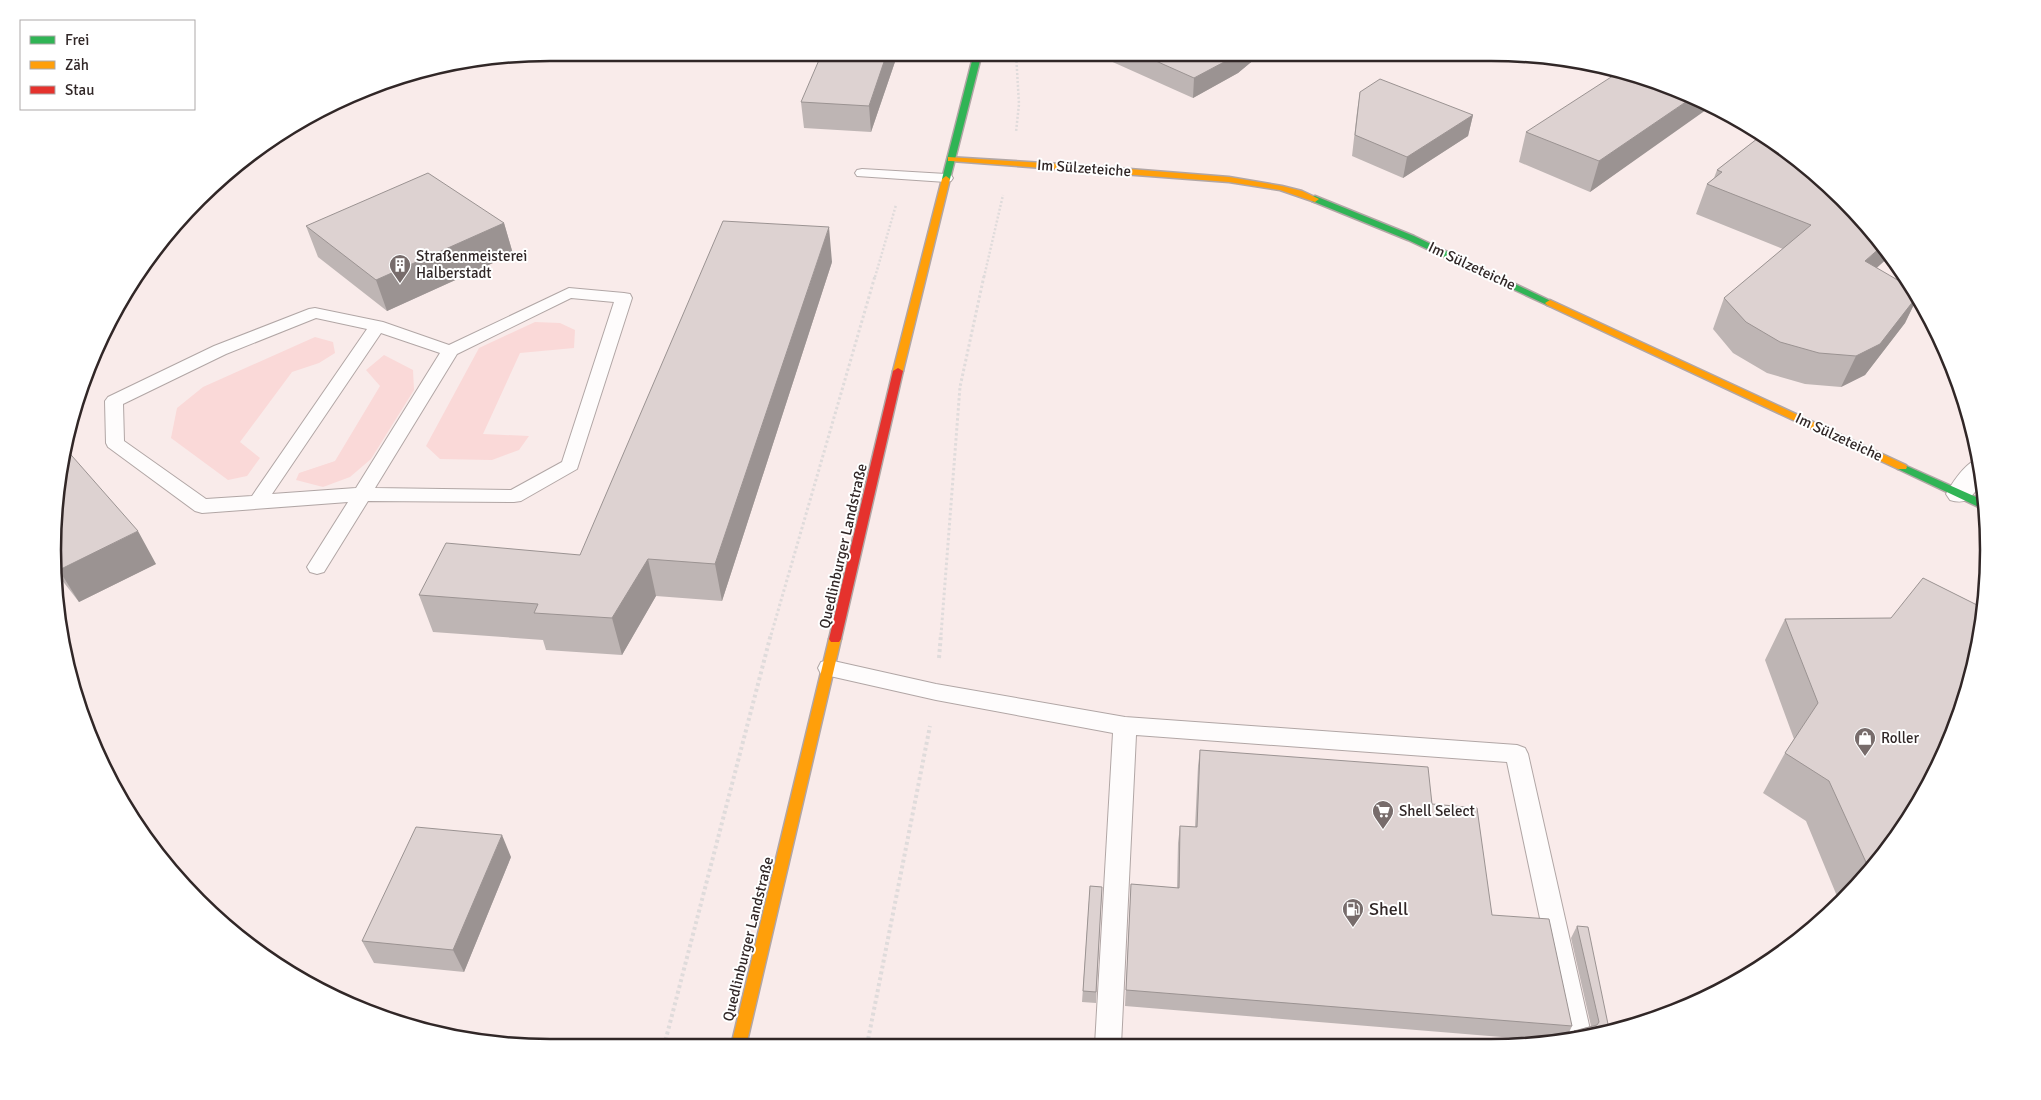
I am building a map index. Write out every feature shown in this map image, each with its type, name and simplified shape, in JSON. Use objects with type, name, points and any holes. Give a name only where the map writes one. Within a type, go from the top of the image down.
[{"type":"main road","name":"Quedlinburger Landstraße","points":[[740,1039],[946,178],[976,61]]},
{"type":"main road","name":"Im Sülzeteiche","points":[[951,159],[1224,179],[1283,188],[1304,194],[1411,238],[1978,503]]},
{"type":"street","points":[[1959,494],[1974,475]]},
{"type":"lane","points":[[862,173],[946,178]]},
{"type":"lane","points":[[317,568],[362,494],[450,351],[569,293],[624,298],[570,465],[514,496],[362,494],[202,506],[115,443],[114,401],[220,350],[315,313],[377,326],[450,351]]},
{"type":"lane","points":[[258,501],[377,326]]},
{"type":"lane","points":[[829,668],[936,692],[1125,726],[1517,754],[1577,1031]]},
{"type":"lane","points":[[1108,1039],[1125,726]]},
{"type":"path","points":[[868,1039],[936,692],[960,387],[966,353],[1010,163],[1018,104],[1016,61]]},
{"type":"path","points":[[666,1039],[764,658],[906,176]]},
{"type":"path","points":[[1002,198],[1011,197]]},
{"type":"shaded area","points":[[535,322],[560,323],[575,330],[574,348],[520,353],[483,434],[529,436],[519,450],[492,460],[440,459],[426,446],[479,348]]},
{"type":"shaded area","points":[[315,337],[333,342],[335,353],[319,363],[292,372],[240,442],[260,458],[247,476],[228,480],[171,438],[177,408],[203,387]]},
{"type":"shaded area","points":[[384,355],[413,370],[414,390],[371,459],[350,477],[323,487],[296,480],[299,473],[335,461],[380,386],[366,370]]},
{"type":"building","points":[[819,61],[884,61],[869,106],[801,102]]},
{"type":"building","points":[[1156,61],[1226,61],[1194,78]]},
{"type":"building","points":[[1612,77],[1648,87],[1686,102],[1599,161],[1526,132]]},
{"type":"building","points":[[1380,79],[1473,115],[1407,157],[1355,135],[1360,92]]},
{"type":"building","points":[[1756,140],[1789,162],[1837,204],[1877,250],[1865,261],[1899,281],[1912,303],[1880,344],[1856,356],[1819,353],[1780,342],[1746,322],[1724,298],[1811,225],[1707,184],[1722,172],[1717,170]]},
{"type":"building","points":[[428,173],[504,223],[376,280],[306,226]]},
{"type":"building","points":[[723,221],[829,227],[715,564],[648,559],[612,618],[534,613],[538,604],[419,595],[446,543],[580,555]]},
{"type":"building","points":[[71,455],[138,531],[62,569],[62,518],[65,486]]},
{"type":"building","name":"Roller","points":[[1923,578],[1977,605],[1963,676],[1943,737],[1914,794],[1897,822],[1866,863],[1829,781],[1785,753],[1818,703],[1785,619],[1891,618]]},
{"type":"building","points":[[1200,750],[1428,767],[1432,804],[1477,808],[1492,915],[1549,919],[1572,1026],[1126,990],[1131,884],[1179,888],[1180,826],[1197,827]]},
{"type":"building","points":[[416,827],[502,835],[453,950],[362,941]]},
{"type":"building","points":[[1090,886],[1102,887],[1096,992],[1083,991]]},
{"type":"building","points":[[1577,926],[1588,927],[1608,1024],[1574,1031],[1597,1025],[1599,1022]]},
{"type":"traffic: fast","points":[[946,179],[976,61]]},
{"type":"traffic: fast","points":[[1315,199],[1411,238],[1550,303]]},
{"type":"traffic: fast","points":[[1902,467],[1978,502]]},
{"type":"traffic: slow","points":[[951,159],[1120,170],[1229,180],[1282,188],[1315,199]]},
{"type":"traffic: slow","points":[[898,371],[946,179]]},
{"type":"traffic: slow","points":[[1550,303],[1902,467]]},
{"type":"traffic: slow","points":[[740,1039],[835,639]]},
{"type":"traffic: jam","points":[[835,639],[898,371]]},
{"type":"place","name":"Straßenmeisterei Halberstadt","points":[[400,284]]},
{"type":"place","name":"Roller","points":[[1865,757]]},
{"type":"place","name":"Shell Select","points":[[1383,830]]},
{"type":"place","name":"Shell","points":[[1353,928]]}]
